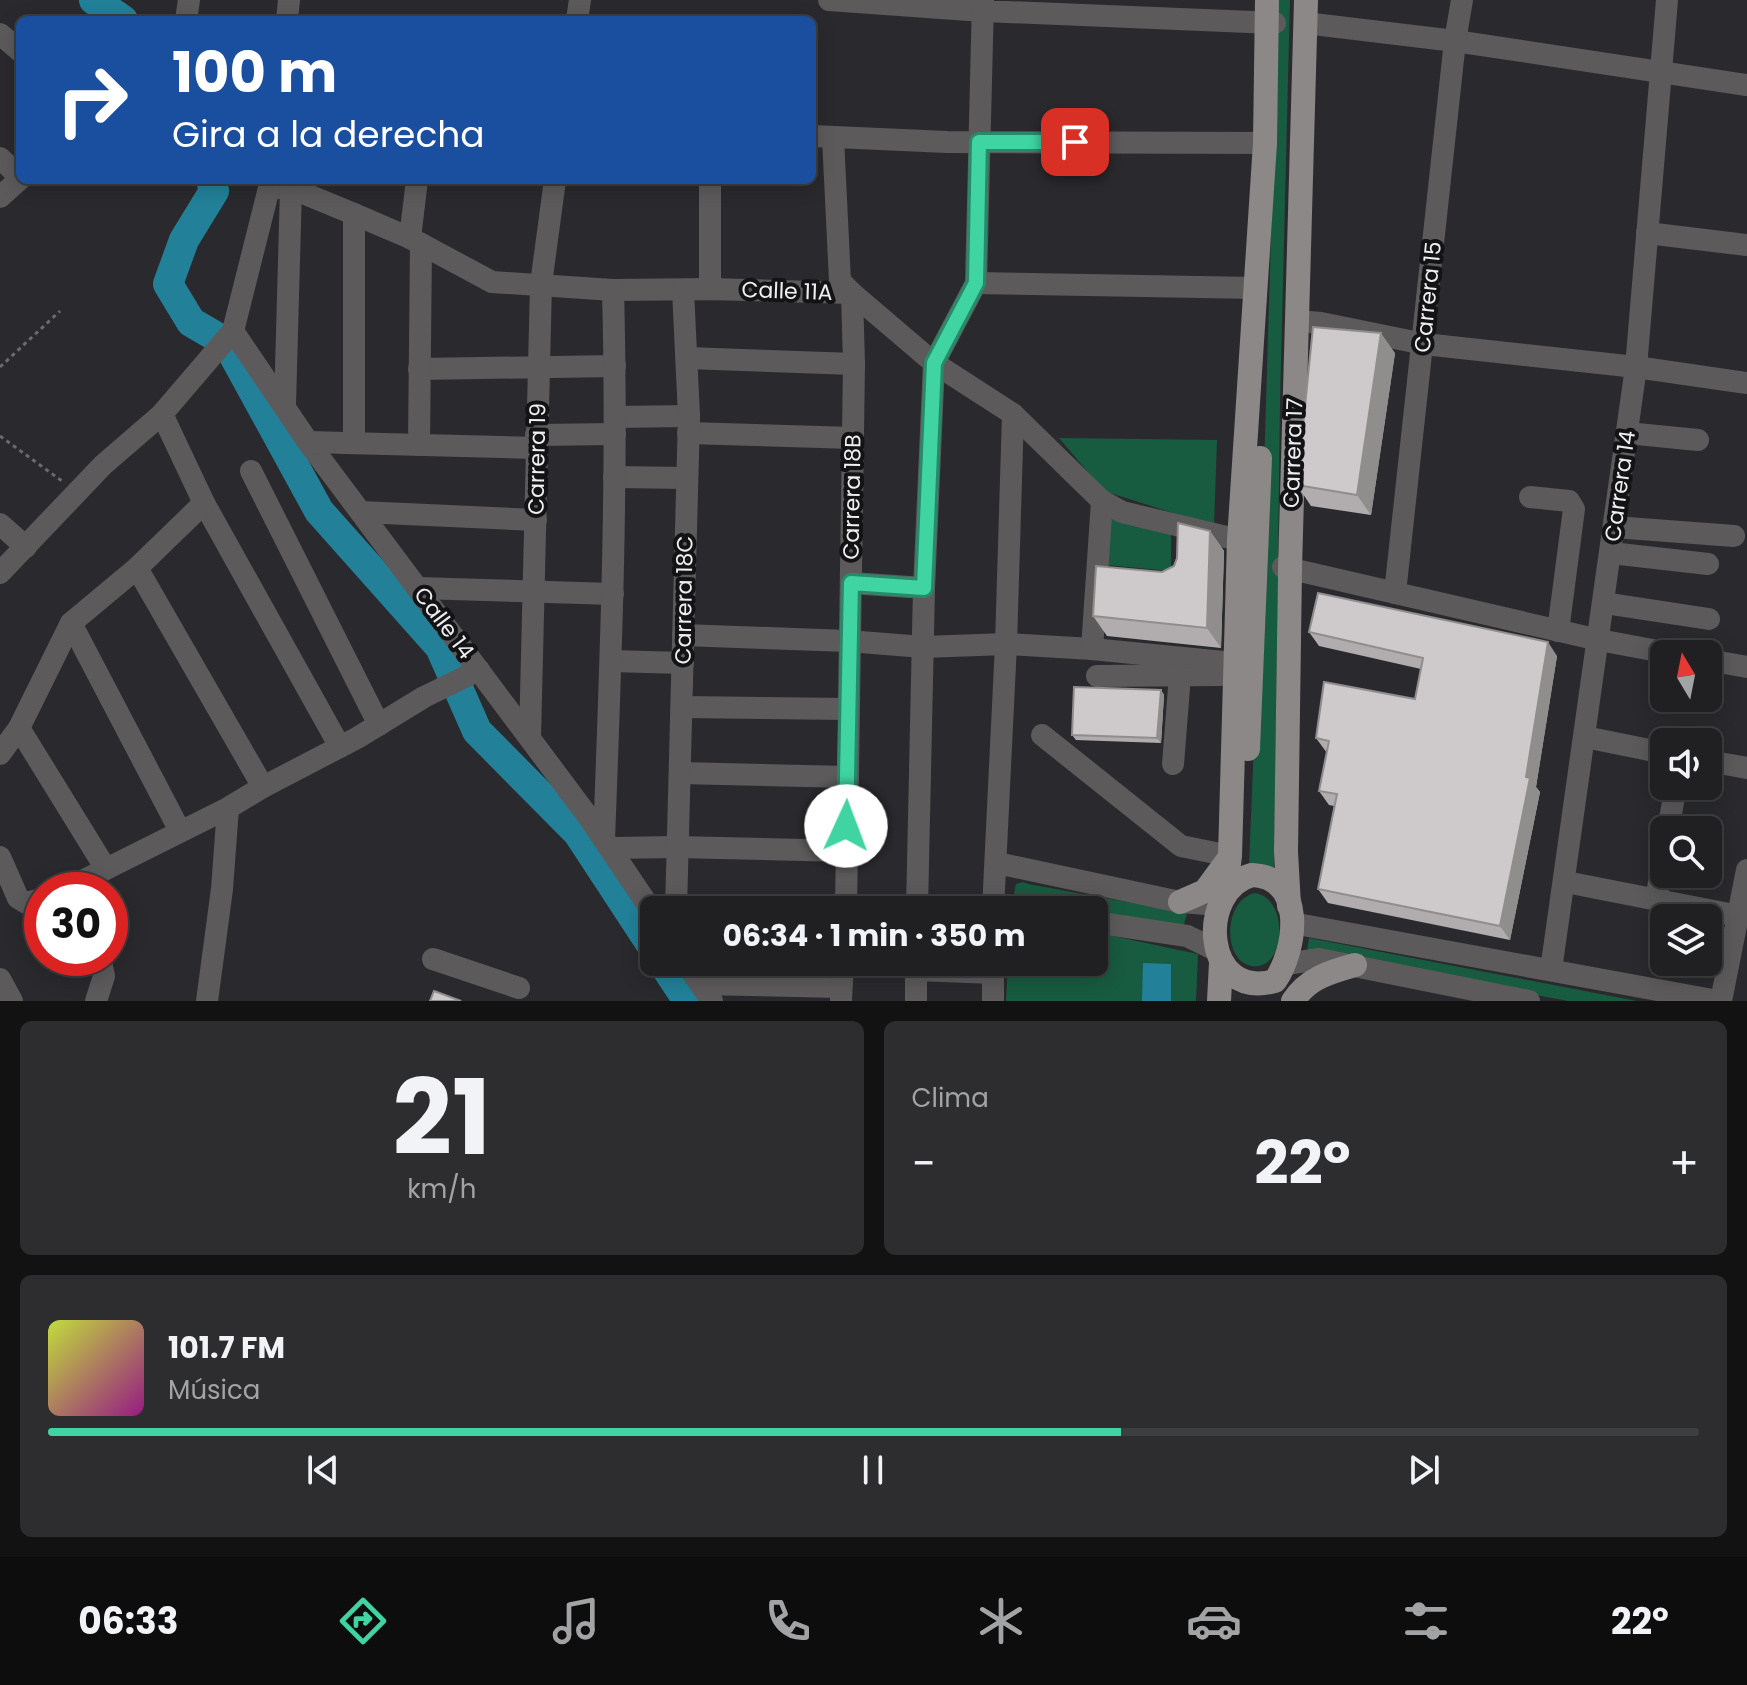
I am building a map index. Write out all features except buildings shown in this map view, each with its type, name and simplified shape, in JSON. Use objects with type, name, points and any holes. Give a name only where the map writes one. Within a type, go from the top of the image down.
[{"type":"main road","name":"Carrera 17","points":[[1287,905],[1278,866],[1286,567],[1294,0]]},
{"type":"main road","name":"Carrera 17","points":[[1229,883],[1247,599],[1271,11]]},
{"type":"main road","points":[[1219,1001],[1226,974],[1216,920],[1229,883],[1233,669],[1247,599],[1239,540],[1271,11]]},
{"type":"main road","name":"Carrera 17","points":[[1286,567],[1306,12]]},
{"type":"main road","points":[[1180,902],[1205,891],[1260,875],[1268,877],[1287,905],[1292,941],[1279,982],[1251,987],[1226,974]]},
{"type":"main road","points":[[1293,1001],[1301,989],[1313,980],[1355,965]]},
{"type":"street","points":[[829,0],[1271,11]]},
{"type":"street","name":"Carrera 15","points":[[1395,593],[1462,0]]},
{"type":"street","name":"Carrera 14","points":[[1551,970],[1566,882],[1636,367],[1667,0]]},
{"type":"street","points":[[917,896],[924,588],[934,363],[976,283],[983,6]]},
{"type":"street","points":[[1306,12],[1455,41],[1747,85]]},
{"type":"street","points":[[0,34],[16,48]]},
{"type":"street","points":[[823,137],[979,142],[1265,143]]},
{"type":"street","name":"Carrera 18B","points":[[823,137],[840,281],[852,293],[854,364],[846,896]]},
{"type":"street","points":[[0,158],[16,174]]},
{"type":"street","points":[[0,197],[16,182]]},
{"type":"street","points":[[417,184],[419,445]]},
{"type":"street","name":"Carrera 19","points":[[530,738],[541,284],[554,184]]},
{"type":"street","points":[[710,184],[710,289]]},
{"type":"street","points":[[0,573],[103,465],[162,414],[228,336],[278,185]]},
{"type":"street","points":[[278,185],[285,405]]},
{"type":"street","name":"Calle 11A","points":[[278,185],[416,241],[492,282],[613,290],[852,293],[934,363],[1013,414],[1102,501],[1122,512],[1239,540]]},
{"type":"street","points":[[354,214],[354,443]]},
{"type":"street","points":[[1647,233],[1747,245]]},
{"type":"street","points":[[976,283],[1256,288]]},
{"type":"street","points":[[613,290],[615,426],[608,844],[845,851]]},
{"type":"street","name":"Carrera 18C","points":[[676,896],[688,424],[683,290]]},
{"type":"street","points":[[1297,321],[1424,344],[1636,367],[1747,383]]},
{"type":"street","name":"Calle 14","points":[[228,336],[285,405],[308,442],[418,588],[473,673],[530,738],[642,896]]},
{"type":"street","points":[[687,358],[854,364]]},
{"type":"street","points":[[419,369],[615,366]]},
{"type":"street","points":[[162,414],[204,503],[340,747]]},
{"type":"street","points":[[994,896],[1013,414]]},
{"type":"street","points":[[308,442],[419,445],[537,442],[615,426],[688,424],[853,438]]},
{"type":"street","points":[[1627,433],[1698,440]]},
{"type":"street","points":[[251,471],[379,725]]},
{"type":"street","points":[[614,477],[687,478]]},
{"type":"street","points":[[1530,497],[1569,501],[1574,509],[1558,631]]},
{"type":"street","points":[[1092,649],[1107,572],[1102,501]]},
{"type":"street","points":[[0,754],[19,728],[71,623],[137,568],[204,503]]},
{"type":"street","points":[[361,512],[536,520]]},
{"type":"street","points":[[0,524],[26,547]]},
{"type":"street","points":[[1177,552],[1178,526]]},
{"type":"street","points":[[1614,527],[1734,536]]},
{"type":"street","points":[[1611,553],[1708,564]]},
{"type":"street","points":[[1286,567],[1650,650]]},
{"type":"street","points":[[137,568],[263,787]]},
{"type":"street","points":[[851,583],[924,588]]},
{"type":"street","points":[[418,588],[613,594]]},
{"type":"street","points":[[1604,603],[1709,619]]},
{"type":"street","points":[[71,623],[180,831]]},
{"type":"street","points":[[683,635],[923,647],[1006,644],[1092,649],[1233,669]]},
{"type":"street","points":[[611,661],[683,663]]},
{"type":"street","points":[[1722,663],[1747,667]]},
{"type":"street","points":[[1097,676],[1180,675],[1233,669]]},
{"type":"street","points":[[101,872],[228,808],[424,697],[473,673]]},
{"type":"street","points":[[1173,764],[1180,675]]},
{"type":"street","points":[[682,707],[848,709]]},
{"type":"street","points":[[19,728],[106,869]]},
{"type":"street","points":[[1042,735],[1229,883]]},
{"type":"street","points":[[1585,737],[1650,750]]},
{"type":"street","points":[[1722,764],[1747,768]]},
{"type":"street","points":[[680,773],[848,777]]},
{"type":"street","points":[[207,1001],[222,889],[228,808]]},
{"type":"street","points":[[0,857],[18,898],[24,902]]},
{"type":"street","points":[[997,863],[1180,902],[1229,883]]},
{"type":"street","points":[[1287,905],[1551,970],[1720,1001],[1747,870]]},
{"type":"street","points":[[1566,882],[1739,916]]},
{"type":"street","points":[[1656,900],[1658,888]]},
{"type":"street","points":[[1108,924],[1187,936],[1226,974]]},
{"type":"street","points":[[433,959],[519,988]]},
{"type":"street","points":[[1279,982],[1319,959],[1355,965],[1458,993],[1529,1001]]},
{"type":"street","points":[[96,1001],[104,976]]},
{"type":"street","points":[[916,976],[916,1001]]},
{"type":"street","points":[[993,1001],[994,976]]},
{"type":"street","points":[[0,979],[12,1001]]},
{"type":"street","points":[[706,992],[841,994]]},
{"type":"path","points":[[0,367],[60,311]]},
{"type":"path","points":[[0,436],[78,493]]},
{"type":"green space","points":[[1278,0],[1290,0],[1280,402],[1274,868],[1249,866]]},
{"type":"green space","points":[[1059,438],[1217,440],[1214,526],[1104,491]]},
{"type":"green space","points":[[1109,514],[1171,532],[1171,571],[1106,565]]},
{"type":"green space","points":[[1023,882],[1094,896],[1017,896],[1014,893],[1016,884]]},
{"type":"green space","points":[[1255,893],[1266,897],[1273,906],[1279,930],[1274,954],[1258,966],[1246,964],[1238,957],[1230,934],[1236,908],[1244,898]]},
{"type":"green space","points":[[1108,899],[1187,913],[1183,928],[1108,914]]},
{"type":"green space","points":[[1108,935],[1198,954],[1196,1001],[1006,1001],[1007,976],[1108,976]]},
{"type":"green space","points":[[1309,938],[1637,1001],[1568,1001],[1307,952]]},
{"type":"water","points":[[1143,963],[1171,964],[1171,1001],[1142,1001]]},
{"type":"waterway","points":[[94,0],[117,16]]},
{"type":"waterway","points":[[212,184],[214,191],[184,240],[168,284],[191,322],[227,343],[319,511],[440,647],[477,731],[578,833],[640,928]]},
{"type":"waterway","points":[[671,976],[688,1001]]},
{"type":"route","points":[[846,826],[851,583],[924,588],[934,363],[976,283],[979,142],[1075,142]]}]
